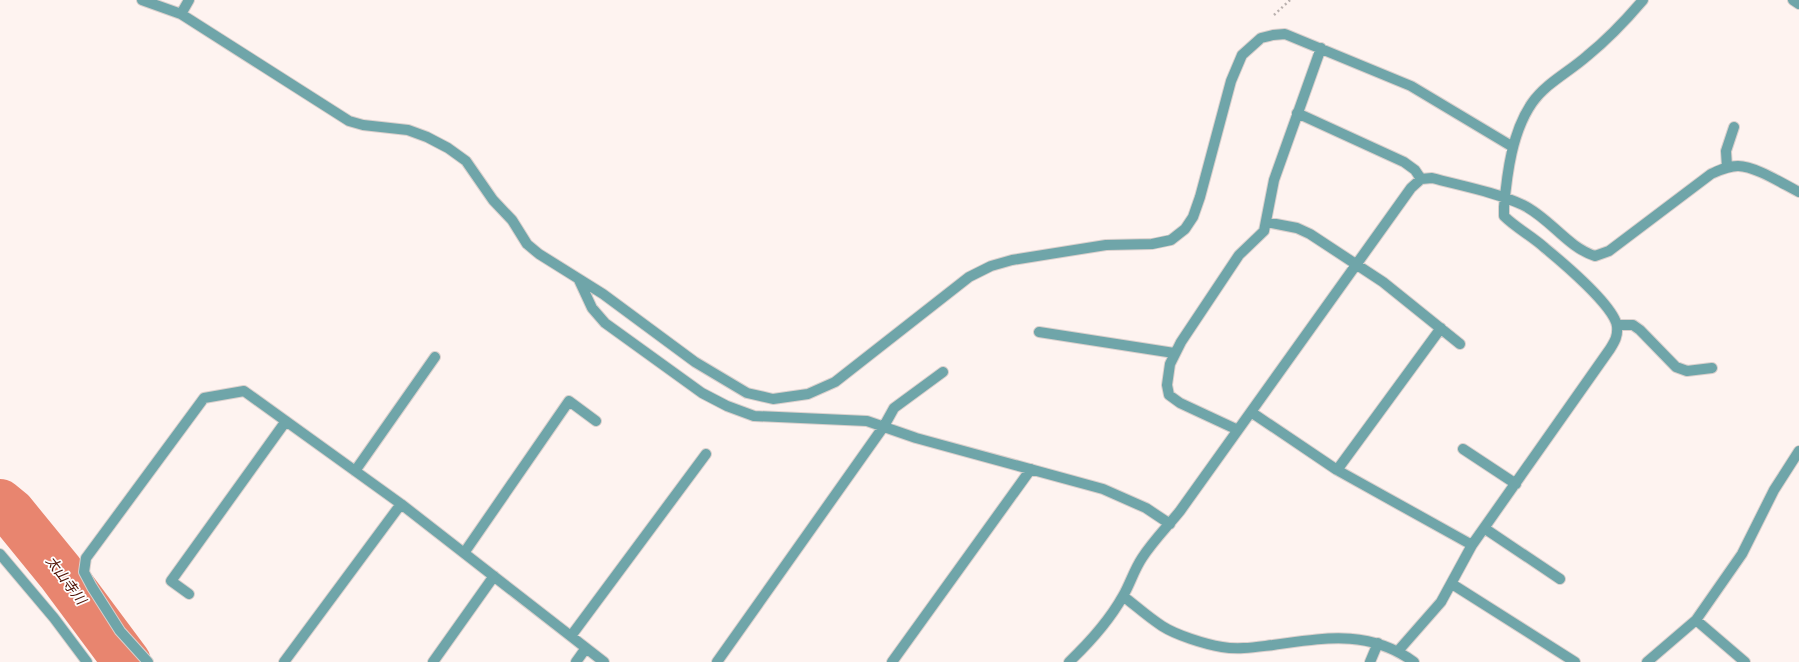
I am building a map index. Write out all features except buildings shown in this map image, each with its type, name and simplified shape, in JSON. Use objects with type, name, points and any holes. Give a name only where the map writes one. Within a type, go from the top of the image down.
[{"type":"street","points":[[142,0],[181,14],[349,121],[364,125],[408,130],[427,137],[448,148],[466,161],[493,200],[512,220],[528,244],[579,280],[603,294],[695,362],[747,393],[773,399],[808,394],[835,382],[969,277],[991,266],[1012,260],[1106,245],[1152,244],[1171,240],[1185,229],[1195,211],[1231,80],[1242,55],[1261,38],[1285,34],[1411,86],[1513,147]]},
{"type":"street","points":[[181,14],[189,0]]},
{"type":"street","points":[[1398,652],[1426,621],[1452,584],[1472,545],[1516,484],[1617,337],[1617,325],[1603,304],[1577,276],[1544,247],[1512,224],[1504,216],[1505,199],[1513,147],[1524,115],[1541,92],[1587,57],[1616,30],[1643,0]]},
{"type":"street","points":[[1793,0],[1799,4]]},
{"type":"street","points":[[1238,430],[1180,403],[1169,395],[1167,385],[1170,364],[1174,353],[1239,255],[1264,231],[1274,180],[1321,48]]},
{"type":"street","points":[[1297,113],[1404,162],[1415,170],[1420,179]]},
{"type":"street","points":[[1727,167],[1726,151],[1734,127]]},
{"type":"street","points":[[1069,662],[1092,638],[1123,596],[1141,559],[1156,538],[1170,524],[1411,188],[1420,179],[1432,178],[1523,205],[1540,216],[1582,252],[1595,256],[1609,251],[1711,174],[1727,167],[1740,166],[1753,170],[1799,192]]},
{"type":"street","points":[[1266,222],[1297,228],[1310,234],[1383,282],[1460,344]]},
{"type":"street","points":[[579,280],[592,308],[604,323],[702,393],[727,406],[754,416],[867,421],[916,438],[1103,488],[1146,508],[1170,524]]},
{"type":"street","points":[[1617,325],[1632,325],[1640,330],[1676,367],[1687,371],[1712,368]]},
{"type":"street","points":[[1337,470],[1441,328]]},
{"type":"street","points":[[1039,332],[1174,353]]},
{"type":"street","points":[[354,471],[435,356]]},
{"type":"street","points":[[717,662],[884,426],[894,408],[943,372]]},
{"type":"street","points":[[148,662],[120,631],[92,587],[84,572],[86,558],[204,398],[244,390],[401,504],[604,662]]},
{"type":"street","points":[[464,553],[569,401],[596,421]]},
{"type":"street","points":[[1251,412],[1337,470],[1472,545]]},
{"type":"street","points":[[189,594],[171,581],[286,421]]},
{"type":"street","points":[[1464,450],[1516,484]]},
{"type":"street","points":[[1648,662],[1696,620],[1742,554],[1774,490],[1795,464],[1799,451]]},
{"type":"street","points":[[571,636],[706,454]]},
{"type":"street","points":[[892,662],[1031,468]]},
{"type":"street","points":[[284,662],[401,504]]},
{"type":"street","points":[[1484,528],[1560,579]]},
{"type":"street","points":[[0,554],[54,618],[87,662]]},
{"type":"street","points":[[433,662],[494,576]]},
{"type":"street","points":[[1452,584],[1575,662]]},
{"type":"street","points":[[1123,596],[1163,627],[1222,648],[1248,649],[1333,637],[1356,638],[1378,644],[1398,652],[1414,662]]},
{"type":"street","points":[[1696,620],[1745,662]]},
{"type":"street","points":[[1370,662],[1378,644]]},
{"type":"street","points":[[576,662],[586,648]]},
{"type":"waterway","name":"太山寺川","points":[[0,503],[11,512],[60,572],[127,662]]}]
